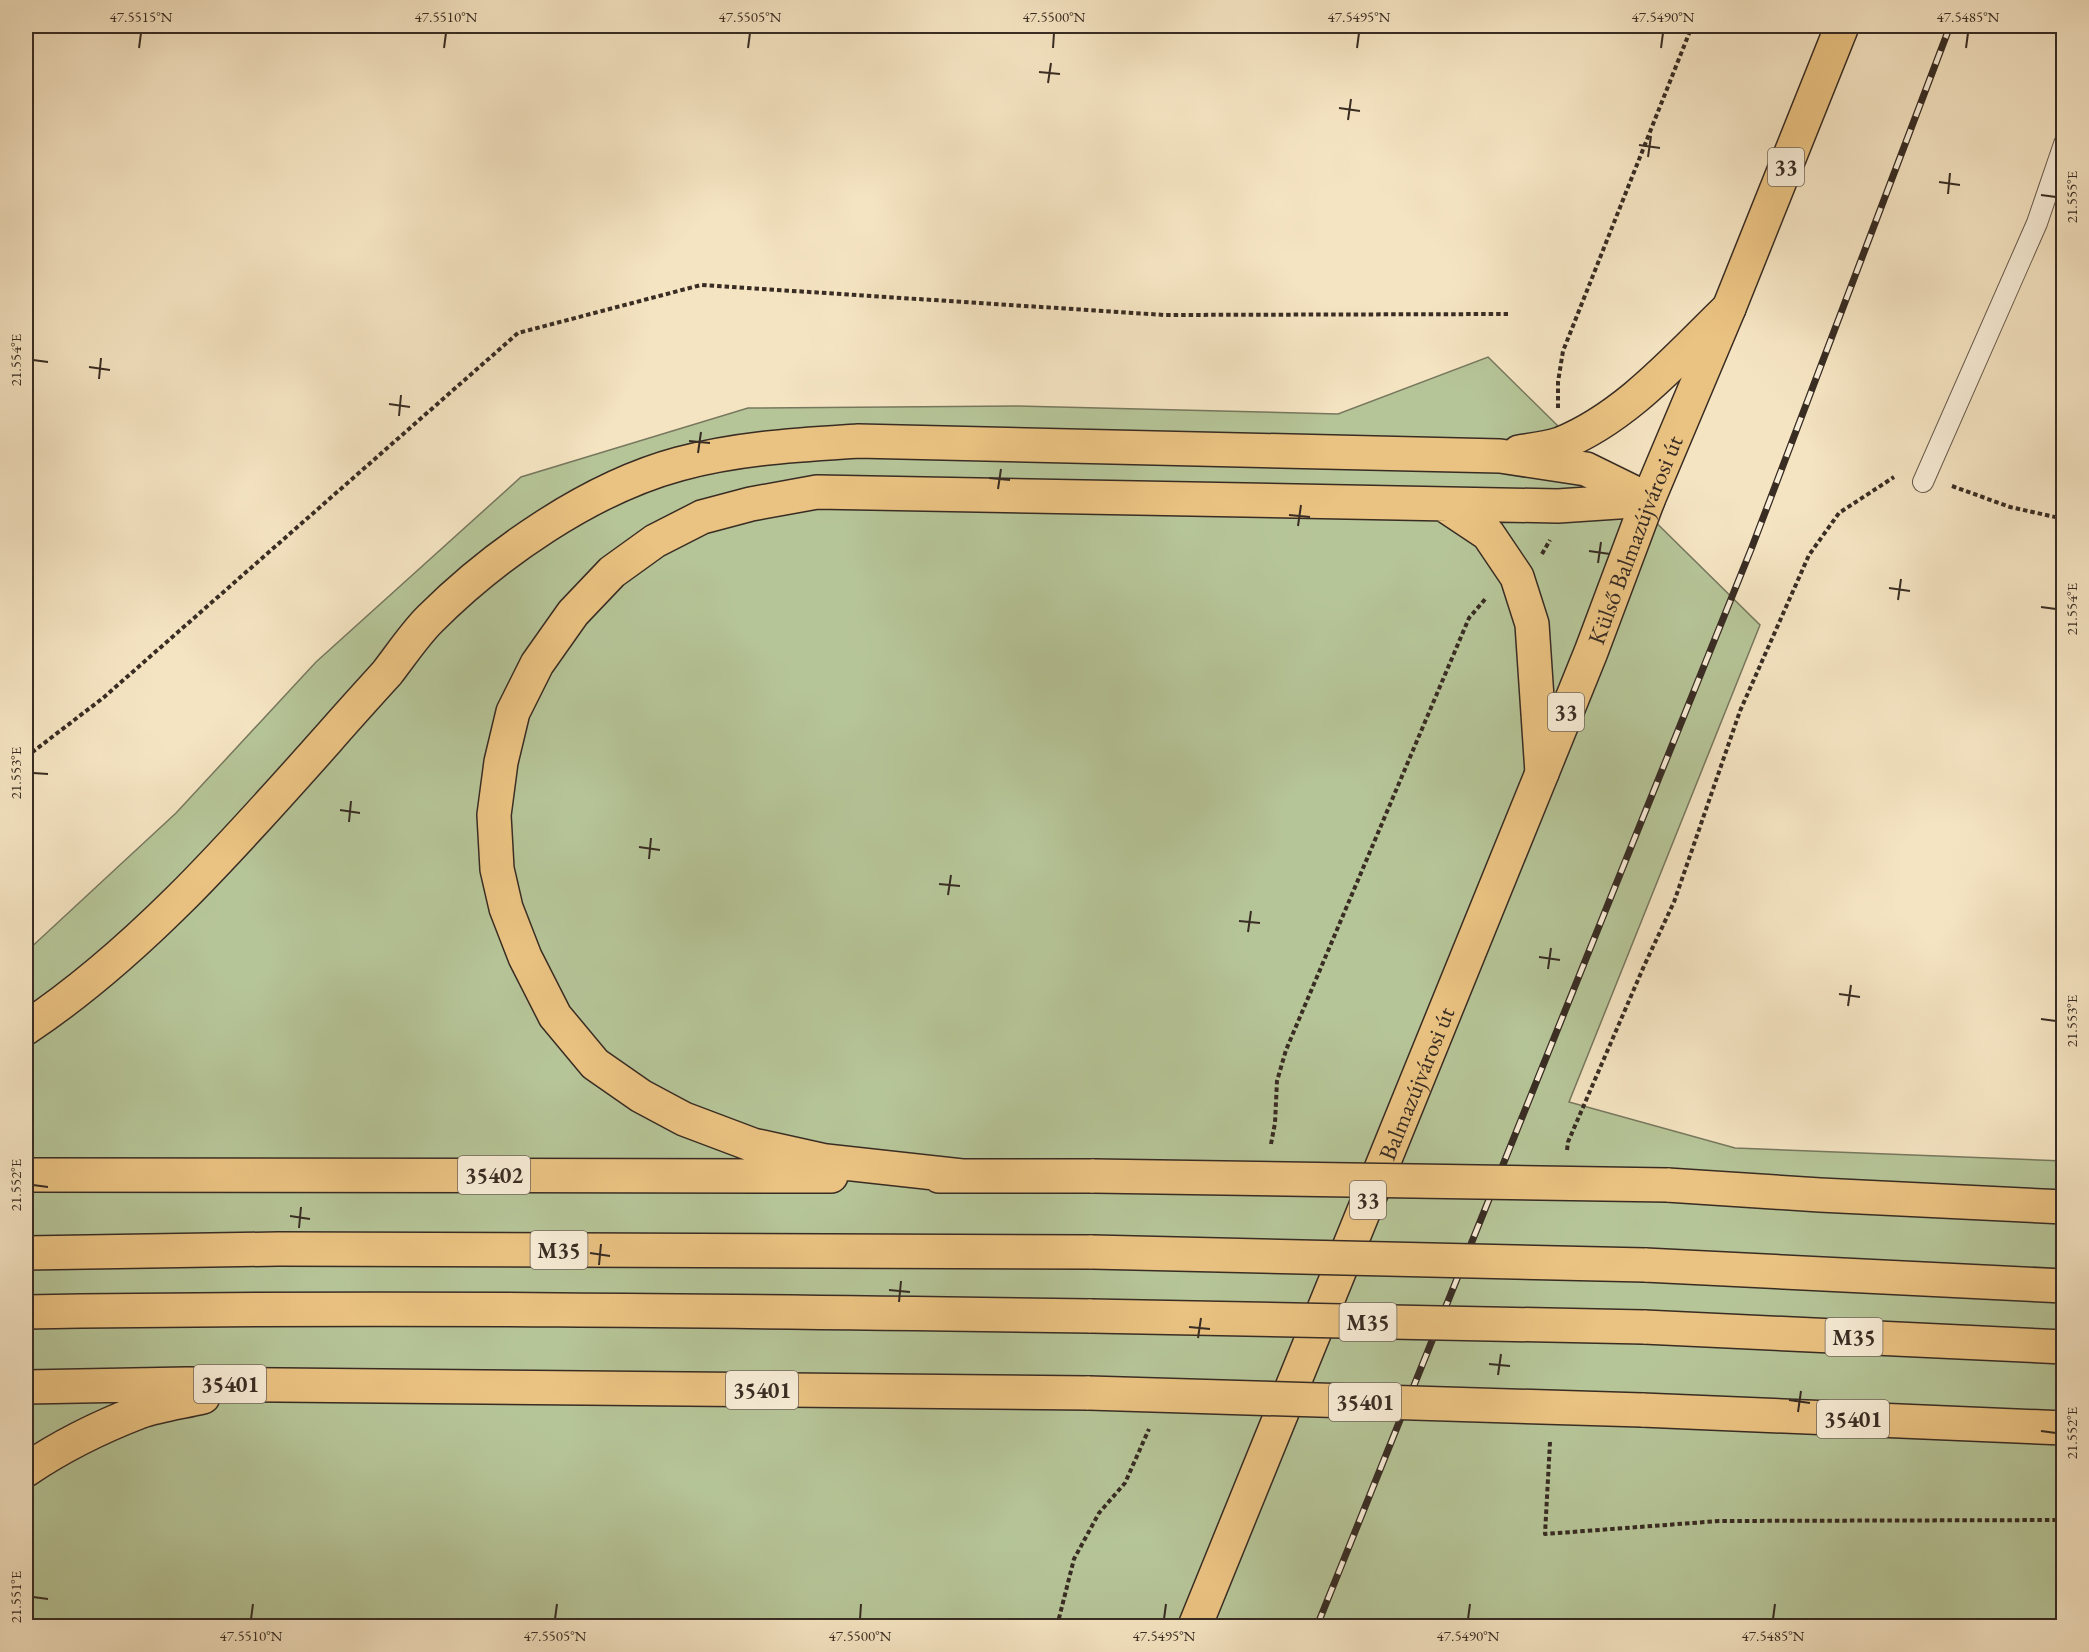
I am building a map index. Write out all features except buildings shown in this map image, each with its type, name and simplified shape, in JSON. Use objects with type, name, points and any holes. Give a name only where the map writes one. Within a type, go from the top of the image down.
[{"type":"main road","name":"33","points":[[1729,308],[1842,26]]},
{"type":"main road","points":[[1500,456],[1558,444],[1593,428],[1625,405],[1729,308]]},
{"type":"main road","name":"Külső Balmazújvárosi út","points":[[1542,773],[1591,652],[1648,500],[1729,308]]},
{"type":"main road","points":[[26,1028],[90,981],[138,940],[261,814],[387,672],[429,620],[479,575],[521,543],[582,504],[630,482],[678,464],[724,453],[772,446],[858,441],[1500,456],[1586,469],[1648,500]]},
{"type":"main road","points":[[1648,500],[1558,506],[817,492],[751,504],[702,517],[655,541],[612,572],[573,613],[537,664],[513,712],[501,762],[494,816],[497,869],[506,908],[525,957],[555,1016],[595,1064],[641,1096],[684,1119],[753,1145],[826,1161],[962,1176],[1667,1185],[2064,1207]]},
{"type":"main road","points":[[1443,504],[1488,534],[1517,577],[1532,624],[1542,773]]},
{"type":"main road","name":"Balmazújvárosi út","points":[[1195,1626],[1542,773]]},
{"type":"main road","name":"35402","points":[[26,1175],[962,1176]]},
{"type":"main road","name":"M35","points":[[26,1253],[278,1249],[1092,1252],[1645,1265],[2064,1286]]},
{"type":"main road","name":"M35","points":[[26,1312],[286,1308],[1091,1316],[1644,1327],[2064,1347]]},
{"type":"main road","name":"35401","points":[[26,1387],[187,1384],[1089,1393],[1642,1410],[2064,1428]]},
{"type":"main road","points":[[26,1470],[84,1437],[140,1412],[207,1396],[435,1387]]},
{"type":"lane","points":[[1923,482],[2037,223],[2064,144]]},
{"type":"path","points":[[1558,444],[1558,382],[1563,351],[1692,26]]},
{"type":"path","points":[[26,756],[103,698],[518,333],[701,285],[1165,315],[1508,314]]},
{"type":"path","points":[[1568,1142],[1674,902],[1740,711],[1809,555],[1839,513],[1895,477],[1957,487],[2010,507],[2064,519]]},
{"type":"path","points":[[1270,1152],[1275,1123],[1277,1082],[1286,1050],[1469,618],[1483,601],[1536,563],[1549,545],[1558,506]]},
{"type":"path","points":[[1057,1626],[1074,1559],[1099,1513],[1125,1483],[1153,1419]]},
{"type":"green space","points":[[1488,357],[1760,625],[1569,1102],[1735,1148],[2063,1161],[2063,1626],[26,1626],[26,952],[176,813],[316,662],[521,477],[748,408],[1017,406],[1338,414]]},
{"type":"railway","points":[[1317,1626],[1752,547],[1950,26]]}]
